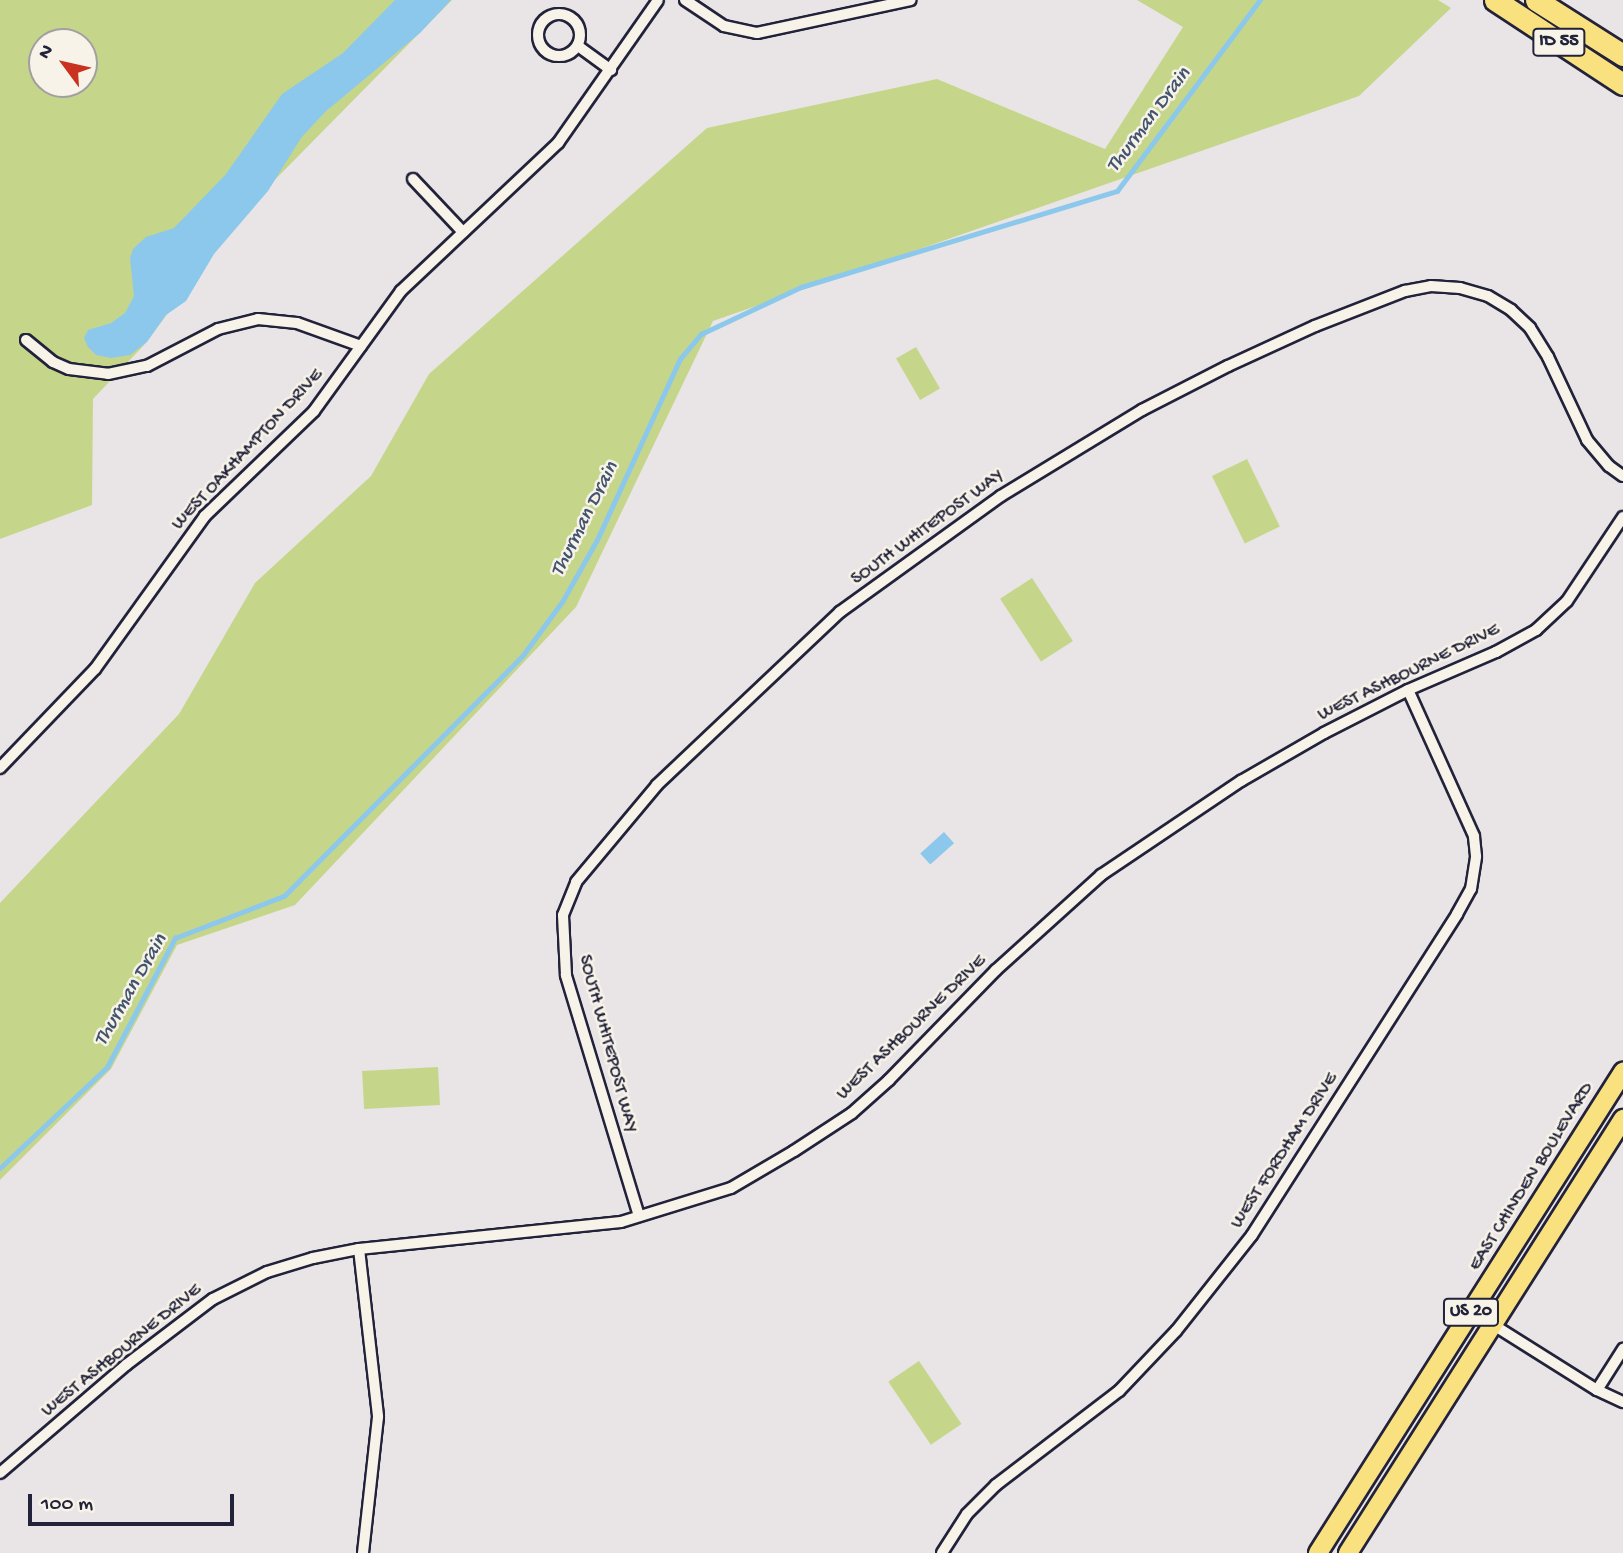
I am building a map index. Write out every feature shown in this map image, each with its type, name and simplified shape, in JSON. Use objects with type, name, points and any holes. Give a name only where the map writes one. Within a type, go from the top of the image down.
[{"type":"highway","name":"ID 55","points":[[1495,0],[1623,84]]},
{"type":"highway","points":[[1522,0],[1539,10],[1544,5]]},
{"type":"highway","name":"ID 55","points":[[1544,5],[1623,55]]},
{"type":"main road","points":[[1492,1324],[1498,1290],[1602,1124],[1621,1074]]},
{"type":"main road","name":"EAST CHINDEN BOULEVARD","points":[[1318,1553],[1621,1074]]},
{"type":"main road","name":"US 20","points":[[1348,1553],[1623,1119]]},
{"type":"street","name":"WEST OAKHAMPTON DRIVE","points":[[0,768],[81,685],[205,516],[313,411],[401,291],[558,143],[658,0]]},
{"type":"street","points":[[685,0],[724,26],[757,33],[911,0]]},
{"type":"street","points":[[559,14],[573,19],[580,31],[578,46],[562,57],[549,54],[538,38],[545,19],[559,14]]},
{"type":"street","points":[[578,46],[611,69]]},
{"type":"street","points":[[414,179],[463,232]]},
{"type":"street","name":"SOUTH WHITEPOST WAY","points":[[639,1216],[566,975],[563,915],[576,882],[657,785],[840,612],[1001,496],[1142,410],[1315,326],[1405,292],[1431,286],[1461,288],[1488,296],[1511,310],[1530,328],[1548,357],[1587,440],[1609,466],[1623,476]]},
{"type":"street","points":[[26,340],[53,362],[78,371],[108,374],[147,366],[218,329],[258,320],[297,323],[361,346]]},
{"type":"street","name":"WEST ASHBOURNE DRIVE","points":[[0,1473],[126,1365],[213,1299],[267,1272],[313,1258],[359,1249],[621,1222],[731,1188],[852,1113],[889,1080],[996,970],[1101,875],[1241,781],[1324,733],[1408,690],[1496,652],[1535,630],[1567,601],[1623,517]]},
{"type":"street","name":"WEST FORDHAM DRIVE","points":[[942,1553],[967,1514],[996,1485],[1119,1391],[1176,1331],[1252,1235],[1462,906],[1471,889],[1476,856],[1474,836],[1408,690]]},
{"type":"street","points":[[359,1249],[378,1417],[363,1553]]},
{"type":"street","points":[[1492,1324],[1597,1390],[1623,1402]]},
{"type":"street","points":[[1597,1390],[1623,1349]]},
{"type":"green space","points":[[0,0],[452,0],[247,208],[144,345],[93,399],[92,505],[0,539]]},
{"type":"green space","points":[[1137,0],[1438,0],[1451,8],[1359,96],[713,321],[576,607],[295,905],[177,945],[111,1069],[0,1180],[0,903],[179,714],[255,583],[371,476],[429,374],[707,128],[937,79],[1105,149],[1183,27]]},
{"type":"green space","points":[[916,347],[940,389],[920,400],[896,358]]},
{"type":"green space","points":[[1247,459],[1280,526],[1245,544],[1212,476]]},
{"type":"green space","points":[[1032,578],[1073,641],[1041,662],[1000,599]]},
{"type":"green space","points":[[438,1067],[440,1105],[364,1109],[362,1071]]},
{"type":"green space","points":[[919,1361],[961,1424],[931,1445],[888,1382]]},
{"type":"water","points":[[395,0],[451,0],[420,33],[325,112],[301,138],[268,191],[214,254],[186,301],[166,315],[147,342],[130,355],[111,358],[96,355],[84,338],[88,330],[111,323],[125,313],[134,296],[130,258],[133,249],[146,237],[174,228],[226,174],[282,94],[343,53]]},
{"type":"water","points":[[944,832],[954,843],[930,865],[920,853]]},
{"type":"waterway","name":"Thurman Drain","points":[[0,1168],[107,1067],[175,938],[284,896],[523,655],[562,602],[597,540],[680,359],[701,334],[801,287],[1117,191],[1260,0]]}]
